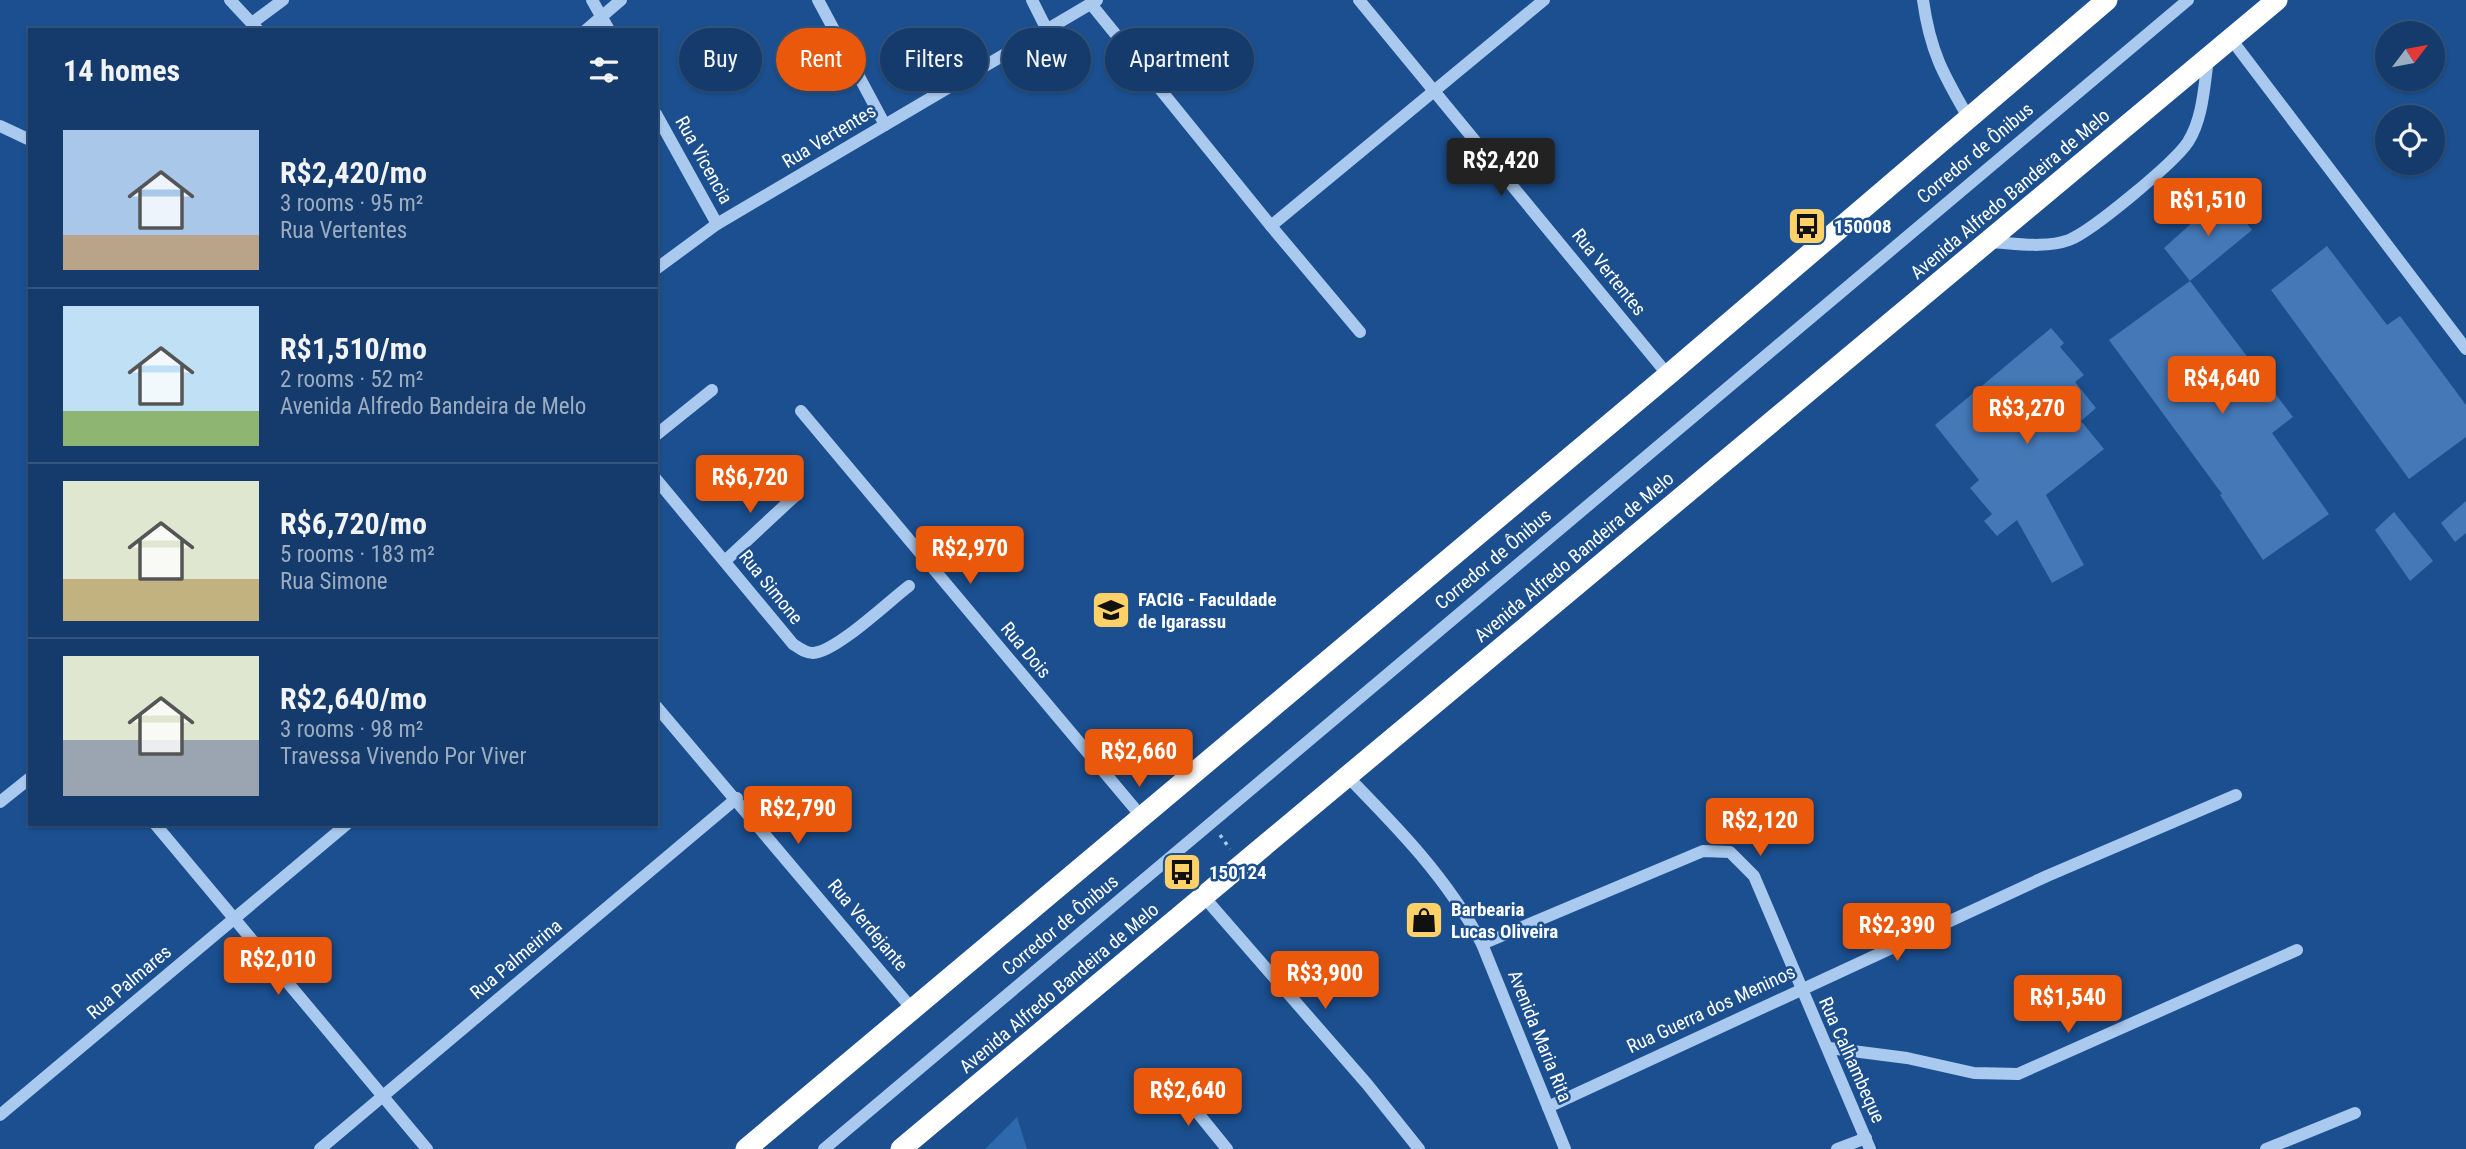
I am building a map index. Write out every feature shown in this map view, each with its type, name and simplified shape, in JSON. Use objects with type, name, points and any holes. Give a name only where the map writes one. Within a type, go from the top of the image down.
[{"type":"highway","points":[[746,1149],[1668,375],[2107,0]]},
{"type":"highway","name":"Avenida Alfredo Bandeira de Melo","points":[[901,1149],[2277,0]]},
{"type":"street","points":[[230,0],[255,26],[283,0]]},
{"type":"street","points":[[592,0],[608,28]]},
{"type":"street","points":[[588,28],[621,0]]},
{"type":"street","points":[[818,0],[885,125]]},
{"type":"street","points":[[1032,0],[1046,28]]},
{"type":"street","name":"Rua Vertentes","points":[[1359,0],[1668,375]]},
{"type":"street","points":[[1271,226],[1433,89],[1544,0]]},
{"type":"street","points":[[1923,0],[1927,33],[1937,64],[1968,117]]},
{"type":"street","name":"Corredor de Ônibus","points":[[824,1149],[2188,0]]},
{"type":"street","points":[[1094,2],[1271,226],[1360,332]]},
{"type":"street","name":"Rua Vertentes","points":[[1050,28],[1094,2]]},
{"type":"street","points":[[2231,39],[2466,349]]},
{"type":"street","name":"Rua Vertentes","points":[[658,268],[717,225],[1002,56]]},
{"type":"street","points":[[1988,242],[2049,244],[2068,241],[2089,229],[2168,163],[2188,142],[2199,119],[2208,58]]},
{"type":"street","name":"Rua Vicencia","points":[[658,118],[717,225]]},
{"type":"street","points":[[0,126],[28,139]]},
{"type":"street","points":[[658,433],[712,390]]},
{"type":"street","name":"Rua Dois","points":[[801,411],[1141,816]]},
{"type":"street","name":"Rua Simone","points":[[658,481],[793,644],[804,651],[816,653],[834,644],[909,586]]},
{"type":"street","points":[[724,561],[797,494]]},
{"type":"street","name":"Rua Verdejante","points":[[658,708],[737,798],[913,1010]]},
{"type":"street","name":"Avenida Maria Rita","points":[[1347,776],[1418,849],[1466,912],[1482,944],[1564,1149]]},
{"type":"street","points":[[0,802],[28,780]]},
{"type":"street","name":"Rua Guerra dos Meninos","points":[[1548,1107],[2048,876],[2236,795]]},
{"type":"street","name":"Rua Palmeirina","points":[[320,1149],[737,798]]},
{"type":"street","points":[[157,826],[427,1149]]},
{"type":"street","name":"Rua Palmares","points":[[0,1115],[345,826]]},
{"type":"street","name":"Rua Calhambeque","points":[[1482,944],[1703,851],[1719,850],[1735,856],[1754,876],[1868,1143]]},
{"type":"street","points":[[1203,897],[1358,1074],[1419,1149]]},
{"type":"street","points":[[1829,1048],[1907,1058],[1974,1073],[2018,1074],[2297,950]]},
{"type":"street","points":[[1176,1086],[1227,1149]]},
{"type":"street","points":[[2266,1149],[2355,1113]]},
{"type":"street","points":[[1837,1149],[1868,1143]]},
{"type":"shaded area","points":[[1017,1117],[1027,1149],[985,1149]]},
{"type":"building","points":[[2224,194],[2252,230],[2190,281],[2164,248]]},
{"type":"building","points":[[2327,246],[2387,325],[2400,316],[2466,405],[2466,437],[2409,479],[2271,290]]},
{"type":"building","points":[[2190,281],[2293,417],[2272,433],[2329,514],[2263,560],[2220,495],[2222,494],[2109,340]]},
{"type":"building","points":[[2051,328],[2064,343],[2060,347],[2084,375],[2075,382],[2096,408],[2081,421],[2104,449],[2046,495],[2084,565],[2052,583],[2017,520],[1997,536],[1984,521],[1992,514],[1970,488],[1979,480],[1935,425]]},
{"type":"building","points":[[2466,501],[2466,533],[2455,542],[2441,523]]},
{"type":"building","points":[[2394,512],[2433,561],[2410,581],[2375,530]]},
{"type":"place","name":"150008","points":[[1807,226]]},
{"type":"place","name":"FACIG - Faculdade de Igarassu","points":[[1111,610]]},
{"type":"place","name":"150124","points":[[1182,872]]},
{"type":"place","name":"Barbearia Lucas Oliveira","points":[[1424,920]]}]
